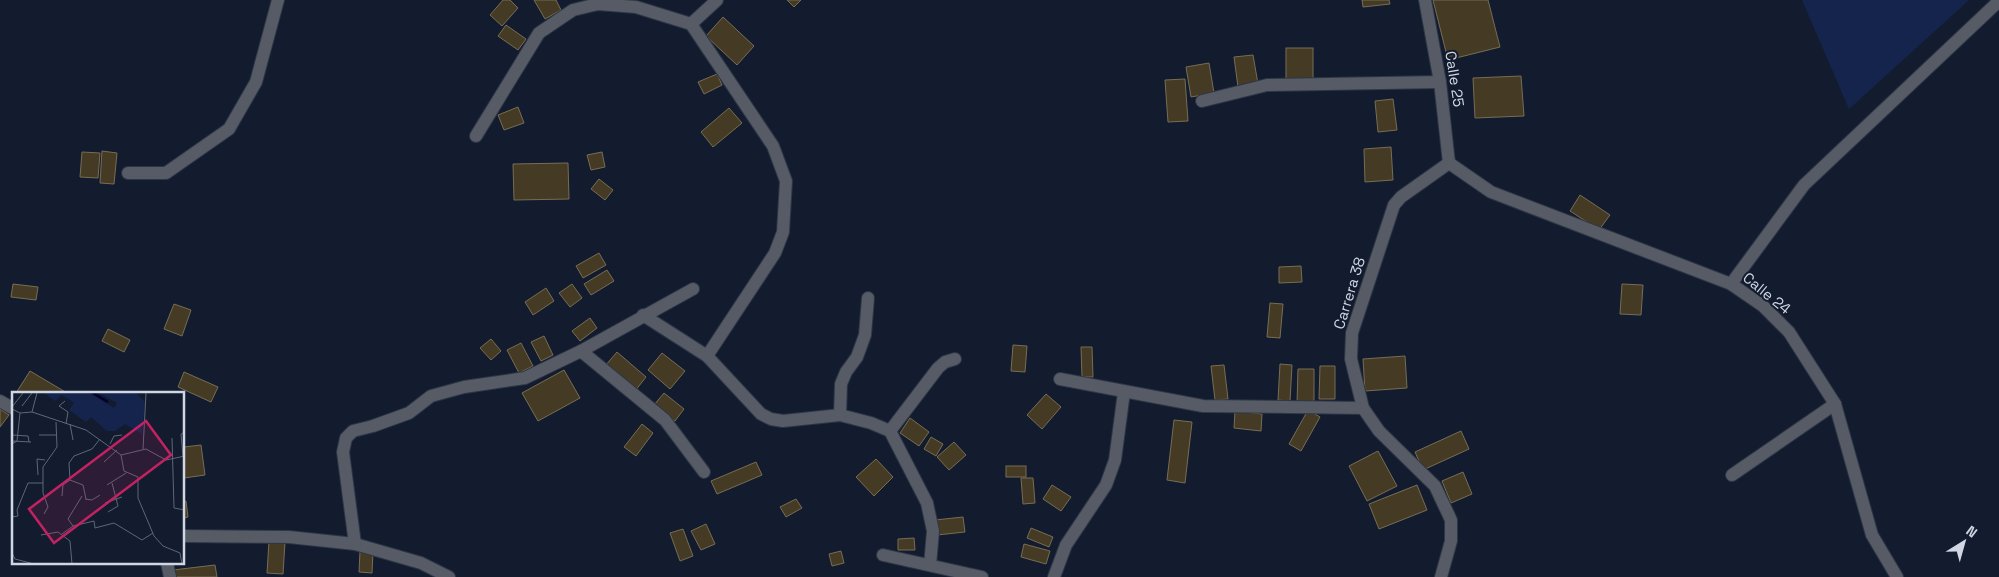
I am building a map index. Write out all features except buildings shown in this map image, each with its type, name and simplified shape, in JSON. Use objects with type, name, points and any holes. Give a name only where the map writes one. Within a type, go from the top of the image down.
[{"type":"street","points":[[128,173],[166,173],[229,129],[256,82],[278,0]]},
{"type":"street","points":[[691,24],[717,0]]},
{"type":"street","name":"Calle 25","points":[[1425,0],[1440,82],[1449,163]]},
{"type":"street","points":[[1731,284],[1804,185],[1999,2]]},
{"type":"street","points":[[476,136],[539,34],[573,10],[598,4],[636,7],[691,24],[774,146],[786,181],[783,232],[775,253],[707,356]]},
{"type":"street","points":[[1202,101],[1267,85],[1440,82]]},
{"type":"street","name":"Calle 24","points":[[1449,163],[1491,192],[1731,284],[1763,306],[1789,332],[1834,404],[1872,535],[1897,577]]},
{"type":"street","name":"Carrera 38","points":[[1441,577],[1451,540],[1451,520],[1435,486],[1379,431],[1363,408],[1351,359],[1352,333],[1394,205],[1401,197],[1449,163]]},
{"type":"street","points":[[354,544],[343,452],[346,438],[353,431],[408,413],[431,396],[464,388],[525,378],[581,351],[693,289]]},
{"type":"street","points":[[840,415],[841,384],[846,372],[857,357],[865,335],[868,298]]},
{"type":"street","points":[[643,315],[707,356],[760,414],[771,419],[783,421],[840,415],[871,423],[890,432],[927,503],[933,531],[930,565]]},
{"type":"street","points":[[581,351],[665,420],[704,472]]},
{"type":"street","points":[[890,432],[938,368],[945,362],[955,360]]},
{"type":"street","points":[[1060,379],[1204,406],[1363,408]]},
{"type":"street","points":[[1054,577],[1066,545],[1106,484],[1115,460],[1124,392]]},
{"type":"street","points":[[0,402],[12,408]]},
{"type":"street","points":[[1732,475],[1834,404]]},
{"type":"street","points":[[185,536],[289,538],[354,544],[421,563],[449,577]]},
{"type":"street","points":[[883,555],[982,577]]},
{"type":"street","points":[[167,564],[170,577]]},
{"type":"shaded area","points":[[1802,0],[1969,0],[1849,109]]}]
